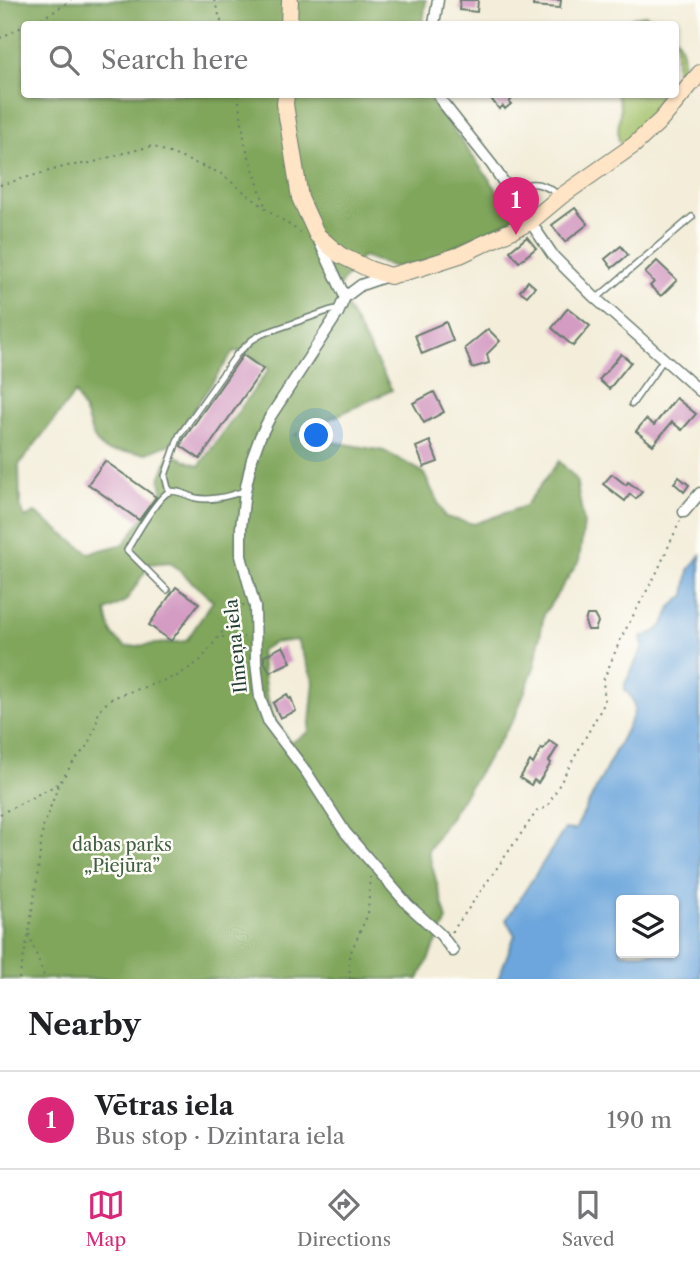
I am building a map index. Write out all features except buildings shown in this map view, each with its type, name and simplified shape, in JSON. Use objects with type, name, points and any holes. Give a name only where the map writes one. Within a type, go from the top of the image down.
[{"type":"street","points":[[289,21],[290,0]]},
{"type":"street","points":[[434,21],[438,0]]},
{"type":"street","points":[[317,235],[340,255],[390,276],[460,254],[530,222],[560,197],[634,145],[661,120],[700,73]]},
{"type":"street","points":[[286,98],[300,198],[342,302]]},
{"type":"street","points":[[440,98],[492,165],[554,257],[596,299],[700,391]]},
{"type":"street","name":"Ilmeņa iela","points":[[390,276],[361,285],[342,302],[270,417],[252,459],[245,491],[241,556],[255,607],[257,684],[269,723],[369,862],[408,905],[441,935],[453,951]]},
{"type":"street","points":[[684,512],[700,493]]},
{"type":"lane","points":[[512,194],[527,184],[540,184],[560,197]]},
{"type":"lane","points":[[596,299],[692,217]]},
{"type":"lane","points":[[169,492],[165,477],[179,436],[237,354],[262,334],[342,302]]},
{"type":"lane","points":[[632,404],[664,359]]},
{"type":"lane","points":[[167,590],[127,550],[160,499],[169,492],[176,491],[209,499],[245,491]]},
{"type":"path","points":[[35,21],[71,0]]},
{"type":"path","points":[[214,0],[221,21]]},
{"type":"path","points":[[0,38],[21,28]]},
{"type":"path","points":[[238,98],[244,144],[266,209]]},
{"type":"path","points":[[0,185],[152,146],[220,173],[266,209],[307,236],[317,235]]},
{"type":"path","points":[[446,941],[537,811],[547,807],[599,714],[605,702],[603,681],[621,638],[657,572],[684,512]]},
{"type":"path","points":[[19,979],[29,932],[43,827],[59,784],[87,746],[96,727],[99,710],[112,698],[177,676],[200,661],[251,595]]},
{"type":"path","points":[[219,636],[256,638]]},
{"type":"path","points":[[0,814],[59,784]]},
{"type":"path","points":[[350,979],[349,956],[368,914],[369,862]]},
{"type":"path","points":[[29,932],[45,979]]},
{"type":"green space","name":"dabas parks „Piejūra”","points":[[0,0],[426,0],[423,21],[21,21],[21,98],[431,98],[517,217],[420,263],[394,267],[362,256],[337,289],[392,390],[295,435],[384,451],[423,472],[445,517],[474,524],[525,506],[559,461],[576,479],[584,524],[579,561],[544,614],[535,665],[515,717],[428,851],[447,920],[419,979],[0,979]],"holes":[[[234,351],[248,354],[269,369],[199,466],[170,453],[160,479],[162,492],[124,544],[89,553],[35,513],[25,518],[20,505],[19,465],[75,393],[98,444],[107,451],[147,453],[170,444]],[[170,562],[213,601],[186,641],[126,647],[111,632],[106,611],[126,601],[150,564]],[[297,640],[314,682],[309,732],[290,743],[275,719],[266,694],[260,651],[273,643]]]},
{"type":"green space","points":[[646,15],[656,21],[632,21],[632,17]]},
{"type":"green space","points":[[679,44],[682,57],[679,81]]},
{"type":"green space","points":[[618,98],[672,98],[659,114],[625,144],[619,142]]},
{"type":"water","points":[[700,555],[700,979],[498,979],[515,935],[506,920],[565,829],[575,830],[633,716],[633,702],[625,690],[625,684],[643,647],[641,637],[661,627],[670,608],[685,595],[689,570]]},
{"type":"place","name":"Vētras iela","points":[[516,235]]}]
